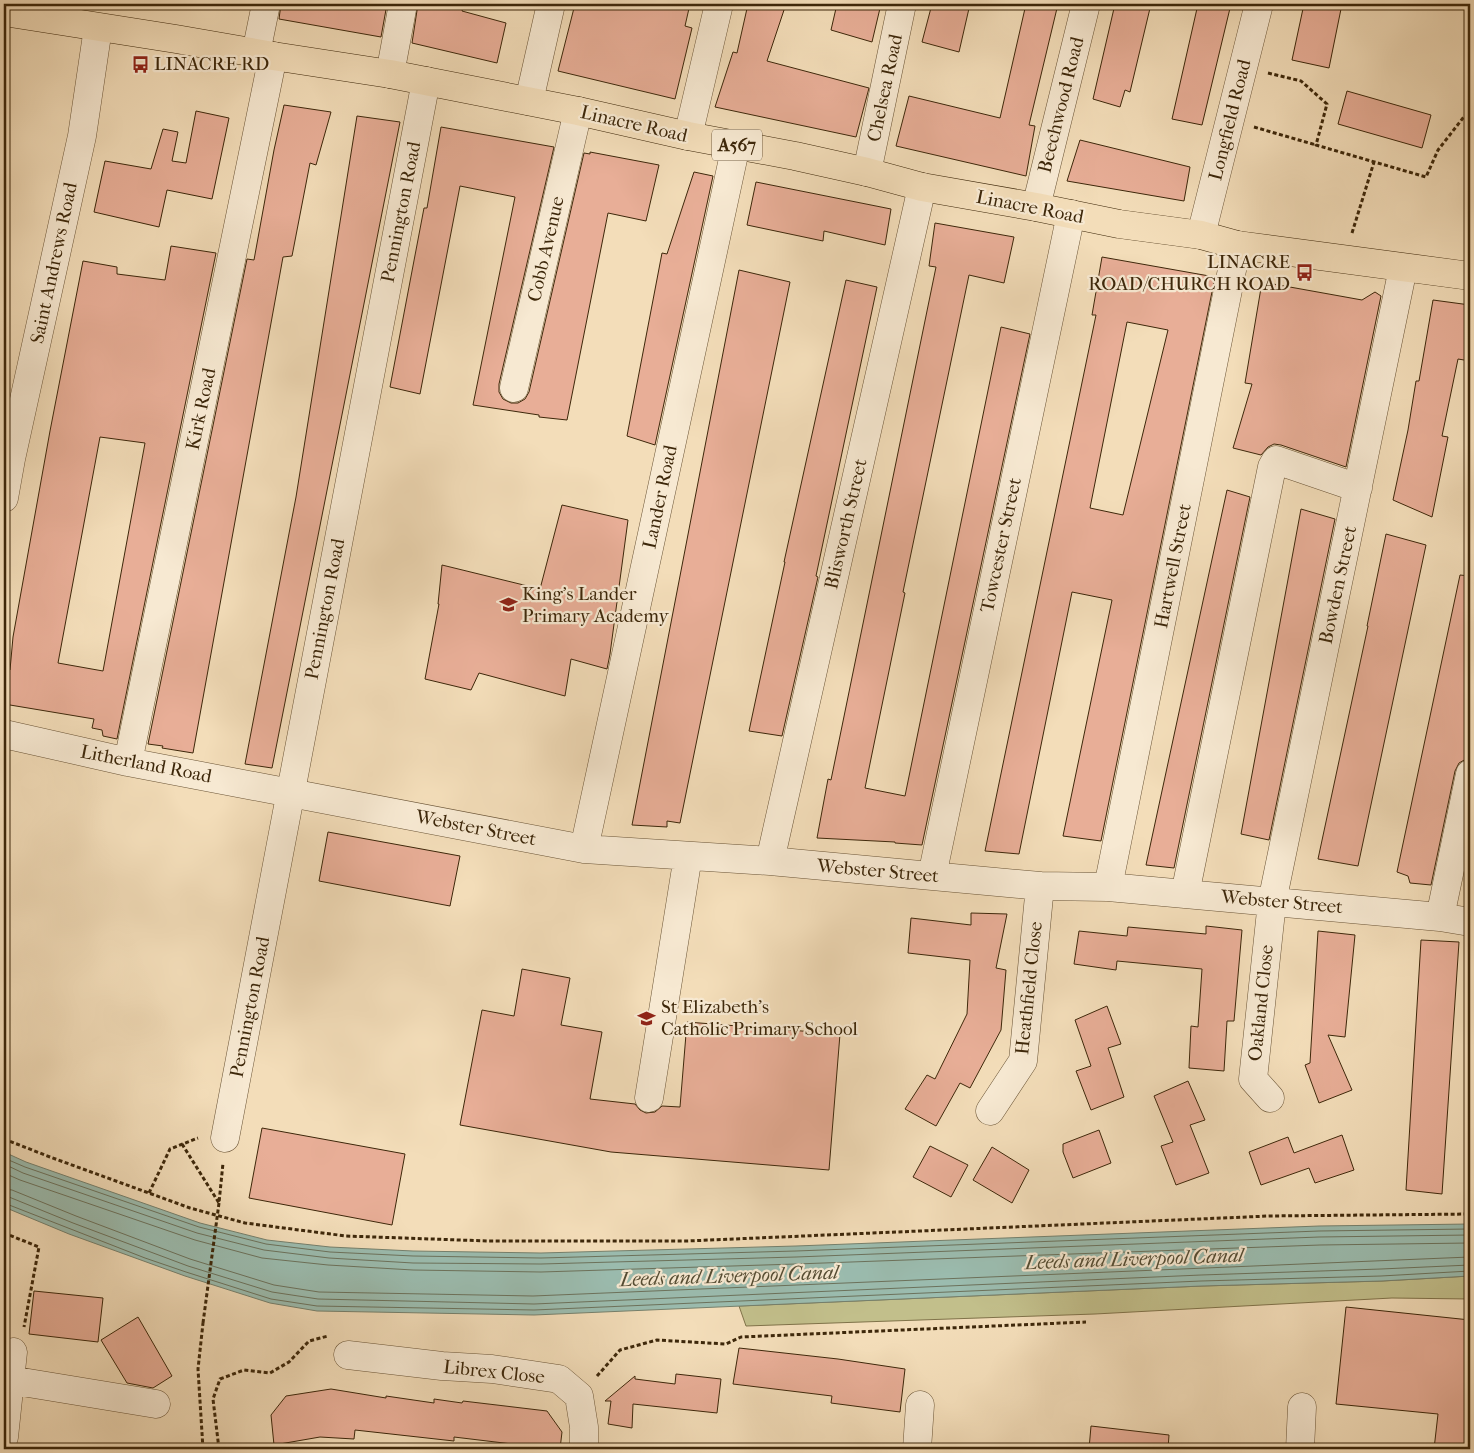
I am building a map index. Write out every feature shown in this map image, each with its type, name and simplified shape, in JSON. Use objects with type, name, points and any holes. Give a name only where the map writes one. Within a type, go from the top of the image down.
[{"type":"main road","name":"Linacre Road","points":[[4,12],[390,74],[578,111],[688,136],[868,172],[922,187],[1119,224],[1201,236],[1238,245],[1470,276]]},
{"type":"street","name":"Kirk Road","points":[[128,762],[265,54],[266,4]]},
{"type":"street","points":[[390,74],[403,4]]},
{"type":"street","points":[[529,101],[551,4]]},
{"type":"street","points":[[688,136],[719,4]]},
{"type":"street","name":"Chelsea Road","points":[[868,172],[902,4]]},
{"type":"street","name":"Beechwood Road","points":[[1036,207],[1086,4]]},
{"type":"street","name":"Longfield Road","points":[[1201,236],[1259,4]]},
{"type":"street","name":"Saint Andrews Road","points":[[4,498],[7,458],[82,136],[98,28]]},
{"type":"street","name":"Pennington Road","points":[[225,1138],[426,81]]},
{"type":"street","name":"Cobb Avenue","points":[[514,388],[578,111]]},
{"type":"street","name":"Lander Road","points":[[584,849],[736,145]]},
{"type":"street","name":"Blisworth Street","points":[[770,861],[922,187]]},
{"type":"street","name":"Towcester Street","points":[[932,876],[1071,214]]},
{"type":"street","name":"Hartwell Street","points":[[1108,887],[1238,245]]},
{"type":"street","name":"Bowden Street","points":[[1272,902],[1404,268]]},
{"type":"street","points":[[1185,894],[1272,467],[1276,460],[1358,488]]},
{"type":"street","name":"Litherland Road","points":[[4,734],[128,762],[290,792]]},
{"type":"street","points":[[1440,917],[1470,774]]},
{"type":"street","name":"Webster Street","points":[[290,792],[584,849],[770,861],[1040,886],[1108,887],[1440,917],[1470,922]]},
{"type":"street","points":[[649,1098],[688,856]]},
{"type":"street","name":"Heathfield Close","points":[[990,1111],[1023,1061],[1040,886]]},
{"type":"street","name":"Oakland Close","points":[[1270,1098],[1253,1078],[1272,902]]},
{"type":"street","points":[[4,1437],[7,1379],[13,1352]]},
{"type":"street","name":"Librex Close","points":[[348,1355],[442,1366],[492,1369],[559,1379],[579,1396]]},
{"type":"street","points":[[7,1379],[156,1404]]},
{"type":"street","points":[[579,1396],[584,1426],[584,1449]]},
{"type":"street","points":[[917,1449],[920,1405]]},
{"type":"street","points":[[1300,1449],[1302,1407]]},
{"type":"path","points":[[1243,67],[1302,81],[1327,104],[1316,144]]},
{"type":"path","points":[[1230,121],[1316,144],[1426,177],[1438,150],[1470,109]]},
{"type":"path","points":[[1344,260],[1374,162]]},
{"type":"path","points":[[149,1193],[170,1149],[210,1134],[225,1138],[219,1203],[198,1369],[203,1449]]},
{"type":"path","points":[[4,1139],[50,1158],[190,1208],[245,1223],[346,1236],[488,1241],[687,1241],[1269,1216],[1470,1214]]},
{"type":"path","points":[[182,1144],[219,1203]]},
{"type":"path","points":[[4,1233],[39,1247],[22,1342],[13,1352]]},
{"type":"path","points":[[579,1396],[620,1350],[658,1340],[726,1344],[741,1337],[1086,1322]]},
{"type":"shaded area","points":[[1470,1276],[1470,1299],[1392,1298],[1095,1314],[746,1326],[739,1306],[1202,1286],[1382,1281]]},
{"type":"water","name":"Leeds and Liverpool Canal","points":[[4,1152],[26,1162],[200,1223],[267,1240],[330,1247],[413,1251],[541,1253],[796,1246],[1319,1226],[1470,1224],[1470,1276],[534,1315],[317,1311],[270,1303],[185,1276],[69,1234],[4,1207]]},
{"type":"building","points":[[281,4],[387,4],[381,37],[279,19]]},
{"type":"building","points":[[418,4],[464,4],[462,11],[506,23],[497,63],[412,43]]},
{"type":"building","points":[[575,4],[690,4],[685,26],[692,28],[675,99],[558,71]]},
{"type":"building","points":[[748,4],[786,4],[767,61],[869,88],[856,137],[715,107],[733,52],[737,53]]},
{"type":"building","points":[[837,4],[881,4],[872,42],[831,30]]},
{"type":"building","points":[[932,4],[970,4],[959,52],[922,42]]},
{"type":"building","points":[[1026,4],[1058,4],[1029,125],[1035,126],[1026,176],[896,146],[909,96],[1000,118]]},
{"type":"building","points":[[1115,4],[1151,4],[1130,92],[1125,90],[1120,107],[1093,99]]},
{"type":"building","points":[[1198,4],[1231,4],[1202,125],[1172,119]]},
{"type":"building","points":[[1304,4],[1342,4],[1329,68],[1292,60]]},
{"type":"building","points":[[1347,91],[1431,115],[1422,148],[1338,124]]},
{"type":"building","points":[[284,105],[331,112],[316,165],[310,163],[292,256],[283,257],[193,753],[162,748],[163,746],[148,744],[247,259],[254,260]]},
{"type":"building","points":[[196,111],[229,118],[212,199],[167,190],[159,227],[94,212],[105,161],[151,169],[163,129],[178,132],[172,161],[186,163]]},
{"type":"building","points":[[357,116],[400,122],[272,768],[245,764],[296,497]]},
{"type":"building","points":[[441,127],[554,147],[499,384],[499,392],[503,399],[511,403],[518,403],[525,399],[529,392],[584,153],[590,154],[590,152],[659,165],[646,221],[608,213],[567,420],[473,405],[515,197],[460,186],[420,394],[390,387],[424,208],[427,208]]},
{"type":"building","points":[[1080,140],[1190,167],[1184,201],[1067,181]]},
{"type":"building","points":[[694,172],[713,176],[655,445],[627,436],[662,253],[667,254]]},
{"type":"building","points":[[756,182],[891,209],[885,245],[824,231],[823,241],[747,225]]},
{"type":"building","points":[[935,223],[1014,237],[1004,283],[969,275],[903,592],[905,593],[865,788],[905,796],[1001,327],[1030,334],[922,845],[817,838],[828,779],[831,780],[936,267],[929,266]]},
{"type":"building","points":[[171,246],[216,253],[117,739],[103,736],[102,730],[92,728],[94,719],[4,704],[4,668],[10,670],[13,637],[83,261],[117,267],[117,274],[165,280]],"holes":[[[100,437],[145,443],[103,671],[58,663]]]},
{"type":"building","points":[[1102,257],[1215,277],[1101,841],[1063,836],[1112,600],[1072,592],[1019,854],[985,851],[1096,315],[1092,315]],"holes":[[[1127,322],[1168,330],[1123,515],[1090,508]]]},
{"type":"building","points":[[739,270],[790,282],[680,823],[667,821],[667,827],[632,825]]},
{"type":"building","points":[[846,280],[877,287],[816,576],[818,577],[782,736],[749,731],[784,562]]},
{"type":"building","points":[[1262,282],[1362,300],[1375,292],[1381,296],[1346,467],[1281,445],[1274,444],[1268,447],[1261,455],[1233,448],[1252,384],[1245,383]]},
{"type":"building","points":[[1433,300],[1470,305],[1470,361],[1458,359],[1442,436],[1448,437],[1432,517],[1393,500],[1416,381],[1419,381]]},
{"type":"building","points":[[1227,490],[1250,497],[1174,868],[1146,865]]},
{"type":"building","points":[[562,505],[628,520],[607,669],[571,659],[565,696],[479,673],[471,690],[425,679],[439,604],[442,565],[540,589]]},
{"type":"building","points":[[1301,509],[1335,519],[1269,840],[1241,834]]},
{"type":"building","points":[[1386,534],[1426,545],[1358,866],[1318,859]]},
{"type":"building","points":[[1460,575],[1470,576],[1470,740],[1466,759],[1459,763],[1455,771],[1431,885],[1410,883],[1408,876],[1397,872]]},
{"type":"building","points":[[328,832],[460,856],[450,906],[319,881]]},
{"type":"building","points":[[971,913],[1007,914],[996,968],[1006,970],[1001,1030],[970,1088],[960,1083],[936,1126],[905,1109],[927,1075],[935,1079],[967,1014],[970,960],[908,953],[911,918],[971,925]]},
{"type":"building","points":[[1206,926],[1242,930],[1234,1021],[1227,1021],[1224,1071],[1189,1068],[1191,1026],[1198,1027],[1202,969],[1117,961],[1116,970],[1074,964],[1079,931],[1127,936],[1128,927],[1206,934]]},
{"type":"building","points":[[1318,931],[1355,935],[1345,1037],[1328,1035],[1352,1090],[1319,1103],[1305,1065],[1310,1063]]},
{"type":"building","points":[[1421,940],[1459,942],[1442,1194],[1406,1190]]},
{"type":"building","points":[[522,969],[570,978],[561,1025],[602,1032],[590,1099],[635,1104],[646,1113],[655,1112],[662,1106],[680,1107],[687,1022],[840,1034],[829,1170],[611,1152],[460,1125],[482,1010],[514,1016]]},
{"type":"building","points":[[1107,1006],[1121,1044],[1108,1048],[1124,1097],[1091,1110],[1076,1071],[1091,1066],[1075,1020]]},
{"type":"building","points":[[1188,1081],[1205,1120],[1190,1125],[1209,1173],[1176,1185],[1161,1146],[1173,1142],[1154,1096]]},
{"type":"building","points":[[262,1128],[405,1154],[392,1225],[249,1198]]},
{"type":"building","points":[[1099,1130],[1111,1163],[1073,1178],[1063,1152],[1063,1144]]},
{"type":"building","points":[[1342,1135],[1354,1170],[1315,1183],[1309,1168],[1261,1185],[1249,1152],[1288,1137],[1294,1153]]},
{"type":"building","points":[[930,1146],[968,1165],[951,1197],[913,1177]]},
{"type":"building","points":[[992,1147],[1029,1170],[1012,1203],[973,1180]]},
{"type":"building","points":[[34,1291],[103,1298],[98,1342],[29,1334]]},
{"type":"building","points":[[1346,1307],[1470,1320],[1470,1449],[1434,1449],[1438,1414],[1336,1404]]},
{"type":"building","points":[[138,1317],[172,1376],[153,1388],[127,1383],[101,1340]]},
{"type":"building","points":[[739,1348],[838,1359],[905,1369],[900,1412],[831,1403],[832,1396],[733,1384]]},
{"type":"building","points":[[676,1374],[721,1379],[717,1413],[633,1404],[632,1428],[608,1424],[611,1401],[605,1401],[635,1376],[635,1379],[675,1384]]},
{"type":"building","points":[[331,1389],[386,1398],[386,1396],[434,1403],[434,1399],[462,1403],[463,1401],[547,1411],[562,1432],[560,1449],[537,1449],[537,1447],[454,1437],[454,1441],[355,1430],[354,1439],[320,1437],[274,1445],[271,1415],[286,1396]]},
{"type":"building","points":[[1091,1426],[1169,1435],[1168,1449],[1089,1449]]},
{"type":"place","name":"LINACRE RD","points":[[140,64]]},
{"type":"place","name":"LINACRE ROAD/CHURCH ROAD","points":[[1304,273]]},
{"type":"place","name":"King's Lander Primary Academy","points":[[508,605]]},
{"type":"place","name":"St Elizabeth's Catholic Primary School","points":[[647,1018]]}]
